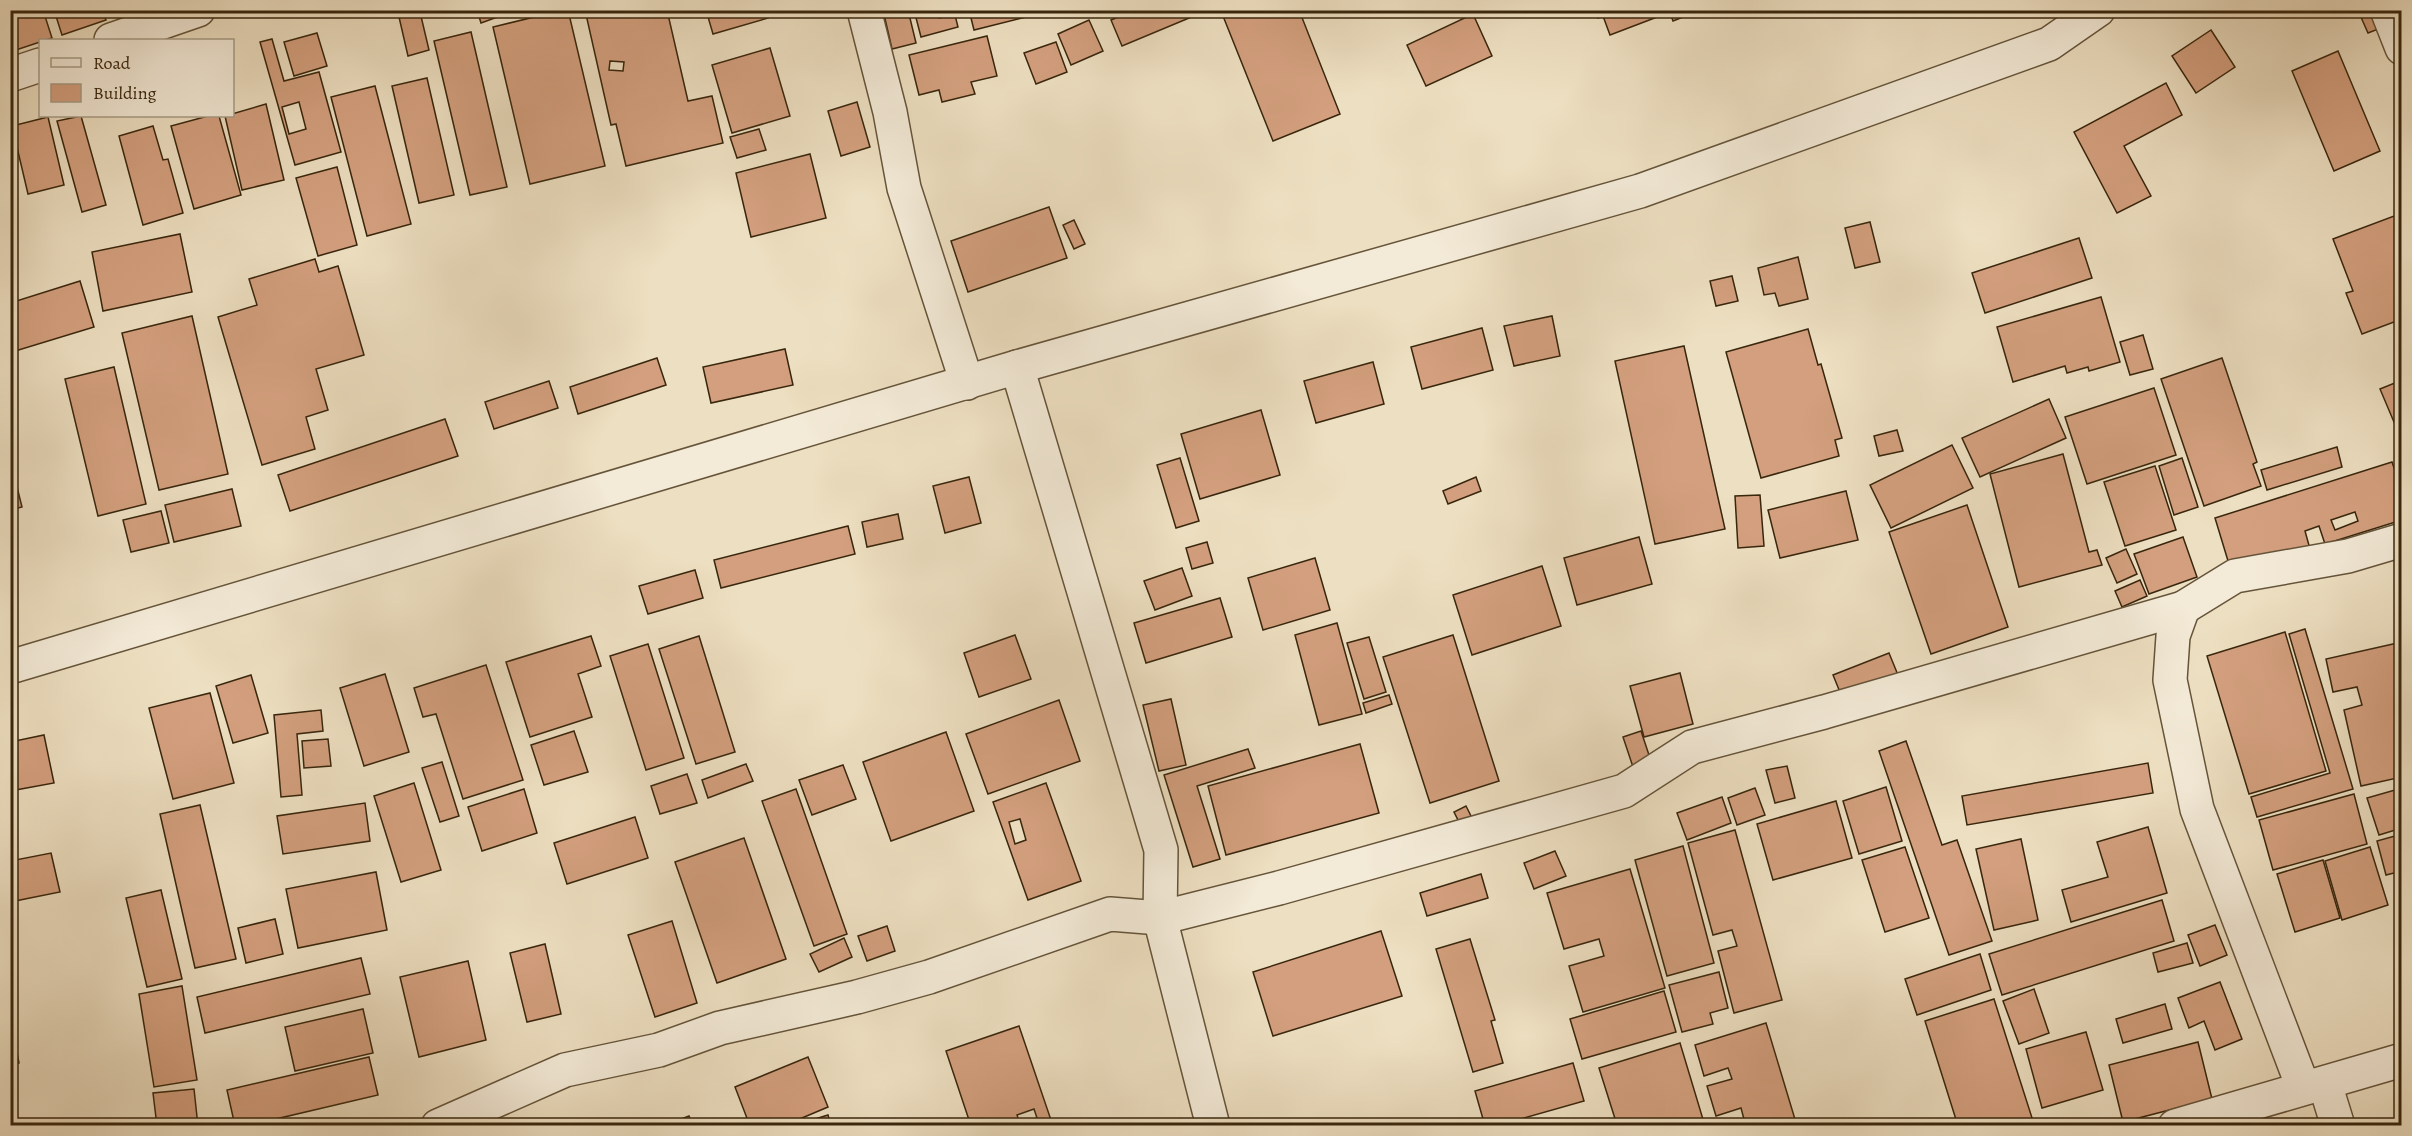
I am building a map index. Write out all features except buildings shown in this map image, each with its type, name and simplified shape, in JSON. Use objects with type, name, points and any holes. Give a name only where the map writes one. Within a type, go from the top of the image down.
[{"type":"street","points":[[114,39],[198,10]]},
{"type":"street","points":[[864,10],[890,112],[904,188],[967,383]]},
{"type":"street","points":[[10,667],[1017,368],[1640,191],[2049,44],[2098,10]]},
{"type":"street","points":[[2387,10],[2402,48]]},
{"type":"street","points":[[10,75],[39,65]]},
{"type":"street","points":[[1017,368],[1161,850],[1160,918],[1213,1125]]},
{"type":"street","points":[[438,1125],[565,1070],[659,1050],[720,1028],[857,997],[928,978],[1110,914],[1160,918],[1279,888],[1624,791],[1692,747],[1824,712],[2182,608],[2235,576],[2348,556],[2402,540]]},
{"type":"street","points":[[2182,608],[2172,636],[2170,680],[2197,809],[2314,1085],[2338,1125]]},
{"type":"street","points":[[2175,1125],[2402,1060]]}]
